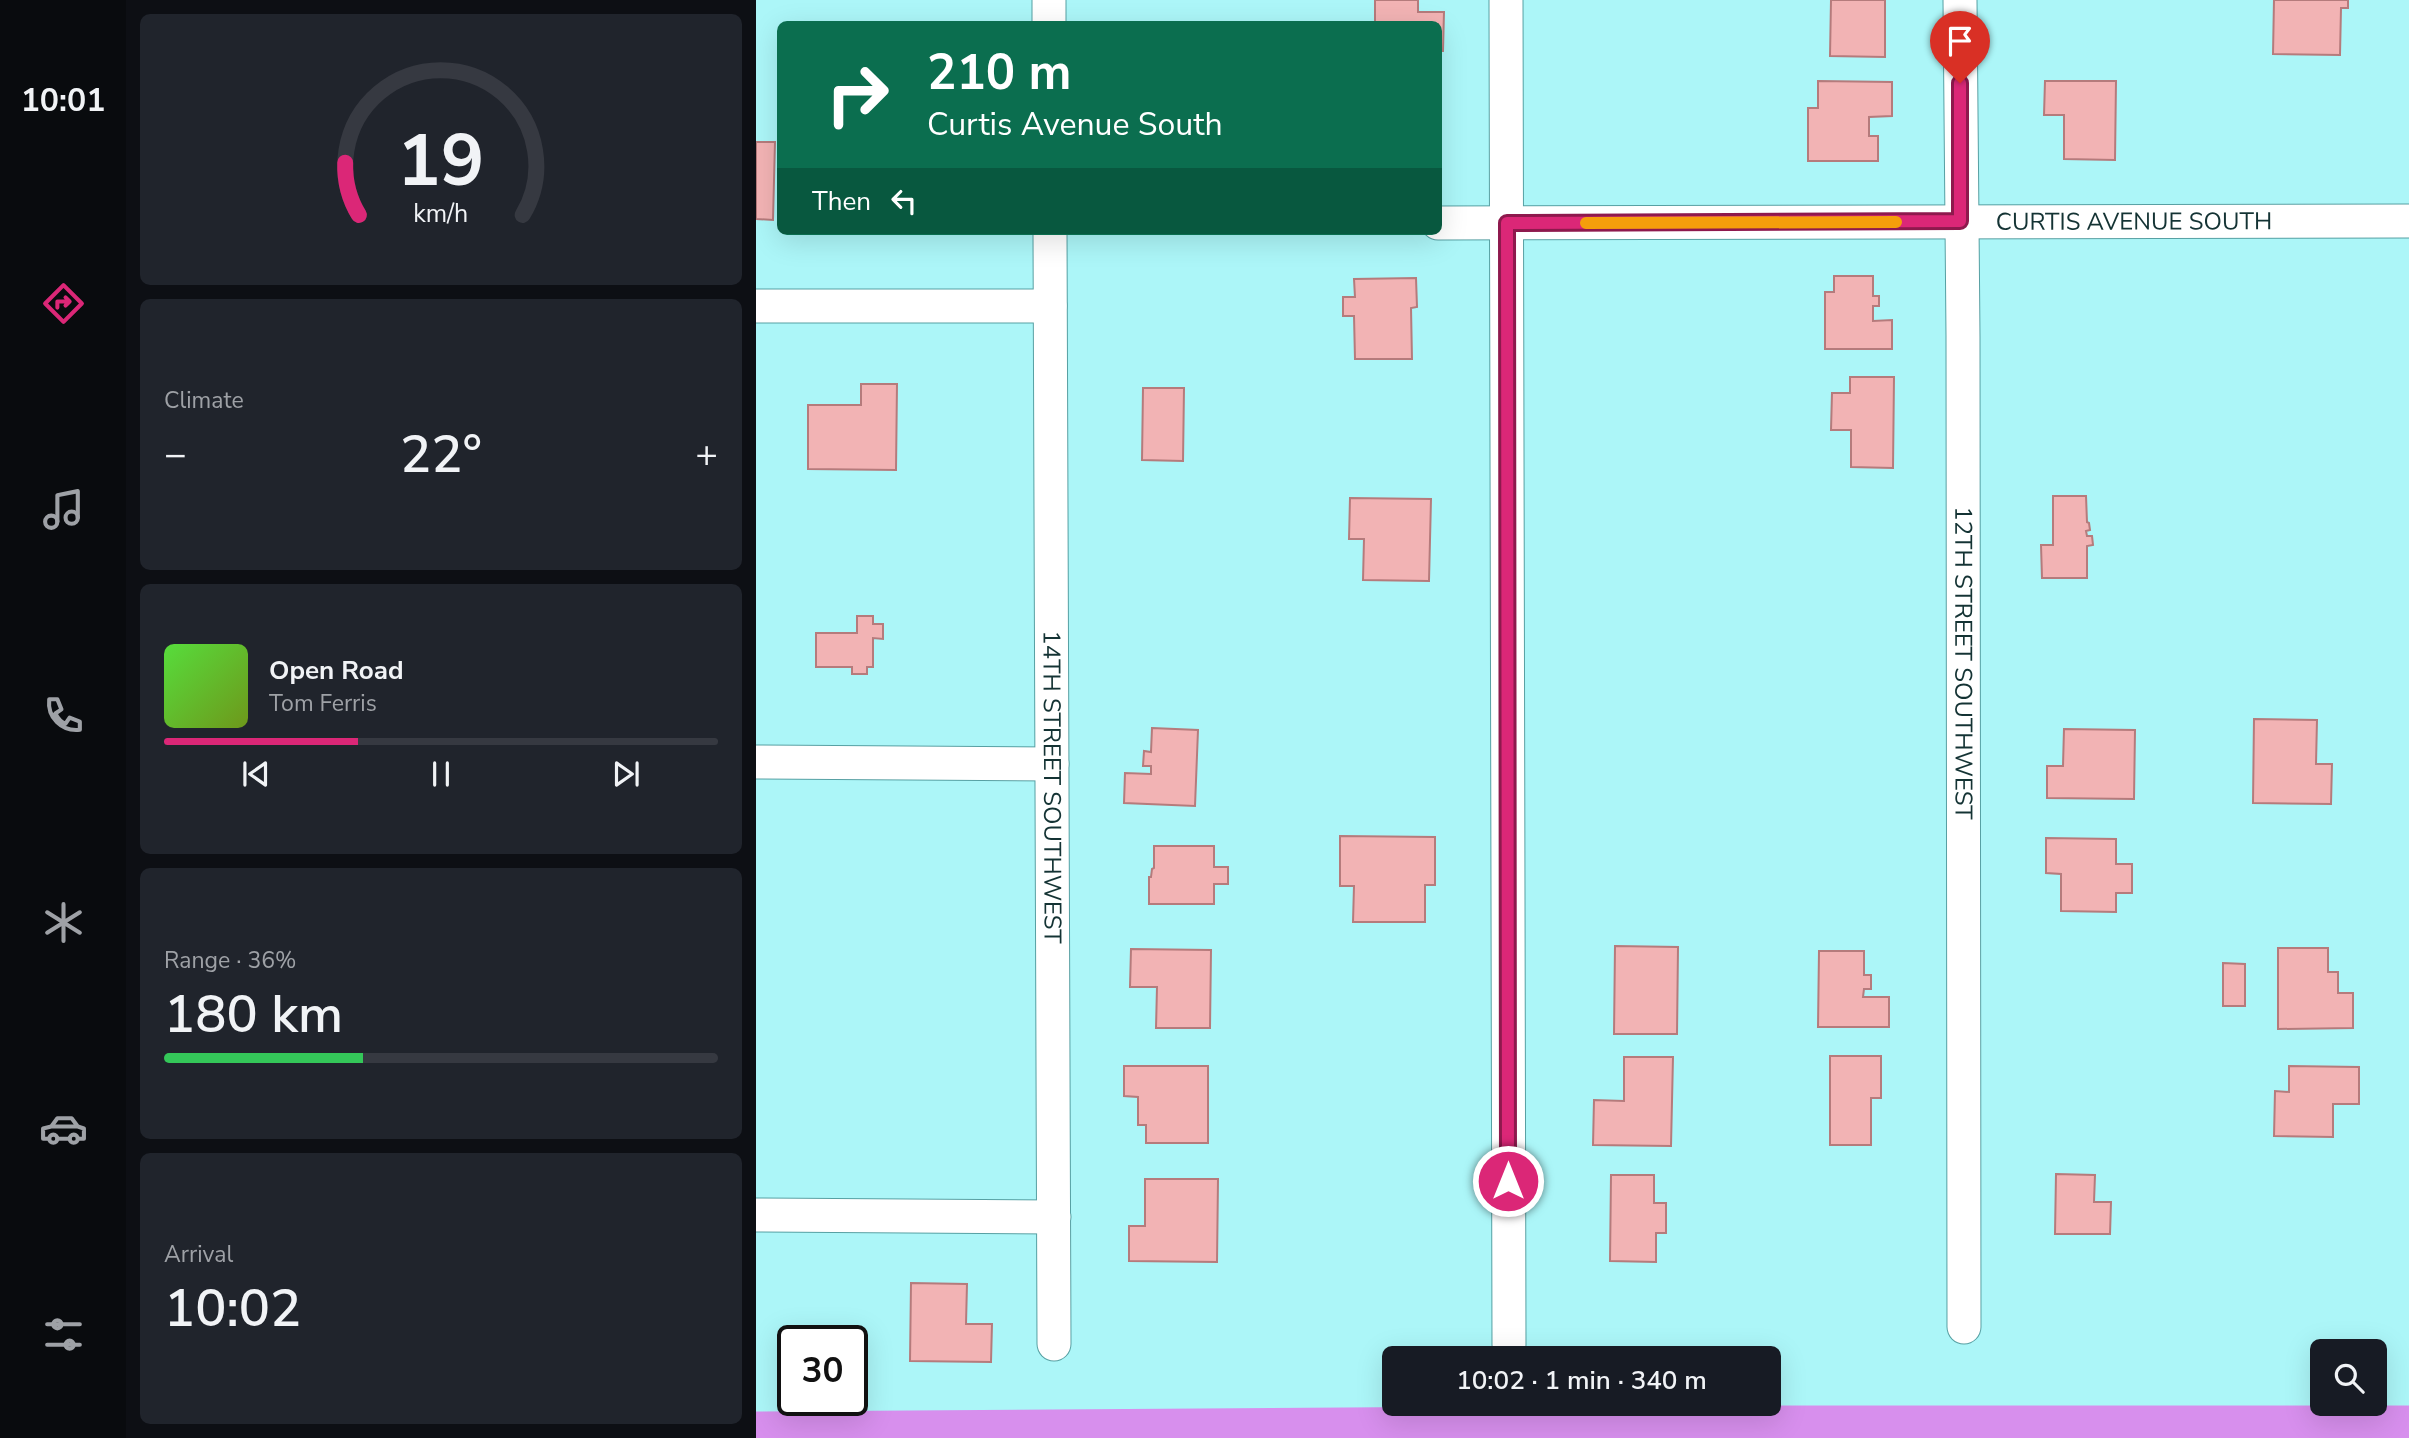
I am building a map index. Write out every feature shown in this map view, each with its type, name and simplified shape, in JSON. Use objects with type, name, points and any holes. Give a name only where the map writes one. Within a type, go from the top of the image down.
[{"type":"street","points":[[1049,0],[1049,21]]},
{"type":"street","points":[[1506,0],[1509,1345]]},
{"type":"street","name":"12TH STREET SOUTHWEST","points":[[1960,0],[1964,1327]]},
{"type":"street","name":"CURTIS AVENUE SOUTH","points":[[1442,223],[2409,221]]},
{"type":"street","name":"14TH STREET SOUTHWEST","points":[[1050,235],[1054,1344]]},
{"type":"street","points":[[756,306],[1050,306]]},
{"type":"street","points":[[756,762],[1052,764]]},
{"type":"street","points":[[756,1215],[1054,1217]]},
{"type":"building","points":[[1375,0],[1418,0],[1418,12],[1444,12],[1443,51],[1442,21],[1375,21]]},
{"type":"building","points":[[1831,0],[1885,0],[1885,57],[1830,56]]},
{"type":"building","points":[[2274,0],[2348,0],[2348,8],[2341,8],[2340,55],[2273,54]]},
{"type":"building","points":[[1818,81],[1892,82],[1892,116],[1869,117],[1869,136],[1878,136],[1878,161],[1808,161],[1808,108],[1818,108]]},
{"type":"building","points":[[2045,81],[2116,81],[2115,160],[2064,159],[2064,115],[2044,115]]},
{"type":"building","points":[[756,142],[775,142],[773,220],[756,219]]},
{"type":"building","points":[[1834,276],[1873,276],[1873,296],[1879,296],[1879,306],[1873,306],[1873,321],[1892,320],[1892,349],[1825,349],[1825,292],[1834,292]]},
{"type":"building","points":[[1416,278],[1417,307],[1411,308],[1412,359],[1355,359],[1354,316],[1343,316],[1343,297],[1355,297],[1354,279]]},
{"type":"building","points":[[1850,377],[1894,377],[1893,468],[1851,467],[1851,430],[1831,430],[1832,393],[1850,393]]},
{"type":"building","points":[[861,384],[897,384],[896,470],[808,469],[808,405],[861,405]]},
{"type":"building","points":[[1143,388],[1184,388],[1183,461],[1142,460]]},
{"type":"building","points":[[2053,496],[2086,496],[2090,530],[2086,531],[2087,536],[2092,536],[2093,545],[2087,546],[2087,578],[2042,578],[2041,545],[2053,545]]},
{"type":"building","points":[[1350,498],[1431,499],[1429,581],[1363,580],[1364,539],[1349,539]]},
{"type":"building","points":[[857,616],[873,616],[873,624],[883,624],[883,639],[873,638],[873,667],[867,667],[867,674],[852,674],[852,667],[816,667],[816,633],[857,633]]},
{"type":"building","points":[[2254,719],[2317,720],[2316,764],[2332,764],[2331,804],[2253,803]]},
{"type":"building","points":[[1152,728],[1198,730],[1195,806],[1124,803],[1125,773],[1151,774],[1151,766],[1143,766],[1144,751],[1151,752]]},
{"type":"building","points":[[2064,729],[2135,730],[2134,799],[2047,798],[2047,766],[2063,766]]},
{"type":"building","points":[[1340,836],[1435,837],[1435,885],[1425,885],[1425,922],[1353,922],[1354,886],[1340,886]]},
{"type":"building","points":[[2046,838],[2116,839],[2116,864],[2132,864],[2132,893],[2116,893],[2116,912],[2061,911],[2061,874],[2046,873]]},
{"type":"building","points":[[1154,846],[1214,846],[1214,867],[1228,867],[1228,884],[1214,884],[1214,904],[1149,904],[1149,877],[1154,868]]},
{"type":"building","points":[[1615,946],[1678,947],[1677,1034],[1614,1034]]},
{"type":"building","points":[[2278,948],[2328,948],[2328,972],[2338,972],[2338,993],[2353,993],[2353,1028],[2278,1029]]},
{"type":"building","points":[[1131,949],[1211,950],[1210,1028],[1156,1028],[1157,987],[1130,987]]},
{"type":"building","points":[[1819,951],[1864,951],[1864,975],[1871,975],[1871,989],[1864,989],[1863,997],[1889,997],[1889,1027],[1818,1027]]},
{"type":"building","points":[[2223,963],[2245,964],[2245,1006],[2223,1006]]},
{"type":"building","points":[[1830,1056],[1881,1056],[1881,1098],[1871,1098],[1871,1145],[1830,1145]]},
{"type":"building","points":[[1624,1057],[1673,1057],[1671,1146],[1593,1145],[1594,1100],[1624,1101]]},
{"type":"building","points":[[1124,1066],[1208,1066],[1208,1143],[1146,1143],[1146,1125],[1138,1125],[1138,1097],[1124,1096]]},
{"type":"building","points":[[2289,1066],[2359,1067],[2359,1104],[2333,1104],[2333,1137],[2274,1136],[2275,1091],[2289,1092]]},
{"type":"building","points":[[2056,1174],[2095,1175],[2094,1202],[2111,1202],[2110,1234],[2055,1234]]},
{"type":"building","points":[[1611,1175],[1654,1175],[1654,1203],[1666,1203],[1666,1233],[1656,1233],[1656,1262],[1610,1261]]},
{"type":"building","points":[[1145,1179],[1218,1179],[1217,1262],[1129,1261],[1129,1226],[1145,1226]]},
{"type":"building","points":[[911,1283],[967,1284],[966,1324],[992,1324],[991,1362],[910,1361]]},
{"type":"waterway","points":[[756,1428],[1642,1422],[2409,1422]]},
{"type":"slow traffic","points":[[1586,223],[1896,222]]},
{"type":"route","points":[[1508,1181],[1507,223],[1960,221],[1960,83]]}]
